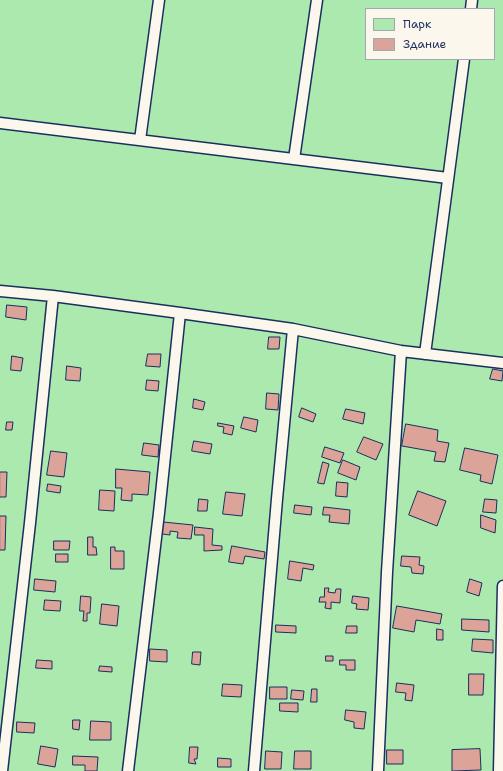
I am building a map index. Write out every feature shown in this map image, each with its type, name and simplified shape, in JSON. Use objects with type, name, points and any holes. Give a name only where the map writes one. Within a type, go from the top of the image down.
[{"type":"lane","points":[[140,140],[159,0]]},
{"type":"lane","points":[[294,159],[317,0]]},
{"type":"lane","points":[[425,354],[464,60]]},
{"type":"lane","points":[[0,123],[448,178]]},
{"type":"lane","points":[[0,291],[53,296],[293,329],[401,351],[503,363]]},
{"type":"lane","points":[[2,771],[30,523],[53,296]]},
{"type":"lane","points":[[128,771],[135,701],[160,505],[180,313]]},
{"type":"lane","points":[[254,771],[293,329]]},
{"type":"lane","points":[[378,771],[387,572],[401,351]]},
{"type":"lane","points":[[499,771],[503,586]]},
{"type":"green space","points":[[0,0],[503,0],[503,771],[0,771]]},
{"type":"building","points":[[7,305],[27,307],[26,320],[6,317]]},
{"type":"building","points":[[269,337],[280,337],[279,349],[268,349]]},
{"type":"building","points":[[148,354],[161,354],[160,367],[146,366]]},
{"type":"building","points":[[12,356],[23,358],[21,371],[11,370]]},
{"type":"building","points":[[67,366],[81,368],[80,381],[66,380]]},
{"type":"building","points":[[493,369],[503,371],[502,381],[490,379]]},
{"type":"building","points":[[147,380],[159,381],[158,391],[146,390]]},
{"type":"building","points":[[267,393],[279,394],[278,410],[266,409]]},
{"type":"building","points":[[194,399],[205,402],[203,410],[193,408]]},
{"type":"building","points":[[302,408],[316,414],[313,422],[299,417]]},
{"type":"building","points":[[346,409],[365,413],[363,424],[343,419]]},
{"type":"building","points":[[244,417],[258,420],[256,432],[241,428]]},
{"type":"building","points":[[7,422],[13,422],[12,430],[6,430]]},
{"type":"building","points":[[218,423],[234,426],[232,435],[223,433],[224,427],[218,426]]},
{"type":"building","points":[[406,424],[438,430],[437,441],[449,443],[445,462],[434,461],[436,452],[402,446]]},
{"type":"building","points":[[364,437],[383,444],[376,460],[357,452]]},
{"type":"building","points":[[194,441],[212,444],[210,454],[192,451]]},
{"type":"building","points":[[144,443],[159,445],[158,457],[142,455]]},
{"type":"building","points":[[325,447],[344,453],[340,463],[322,457]]},
{"type":"building","points":[[465,448],[498,455],[492,484],[480,481],[481,475],[460,470]]},
{"type":"building","points":[[51,451],[67,453],[64,477],[47,475]]},
{"type":"building","points":[[343,460],[360,467],[356,480],[338,473]]},
{"type":"building","points":[[323,462],[329,464],[324,484],[318,483]]},
{"type":"building","points":[[116,469],[150,472],[148,495],[132,494],[132,501],[121,500],[122,488],[116,488]]},
{"type":"building","points":[[0,472],[7,472],[6,497],[0,497]]},
{"type":"building","points":[[337,482],[348,483],[347,497],[336,496]]},
{"type":"building","points":[[48,484],[61,486],[60,493],[47,491]]},
{"type":"building","points":[[100,490],[115,491],[114,511],[99,510]]},
{"type":"building","points":[[418,491],[446,501],[437,526],[409,515]]},
{"type":"building","points":[[226,492],[245,494],[242,516],[223,514]]},
{"type":"building","points":[[199,499],[208,500],[207,511],[198,511]]},
{"type":"building","points":[[485,499],[497,500],[496,513],[483,512]]},
{"type":"building","points":[[295,505],[312,507],[311,515],[294,513]]},
{"type":"building","points":[[324,507],[350,510],[349,524],[329,522],[330,515],[323,515]]},
{"type":"building","points":[[481,515],[496,520],[495,533],[481,528]]},
{"type":"building","points":[[0,516],[6,516],[5,550],[0,550]]},
{"type":"building","points":[[163,522],[193,525],[191,539],[177,538],[178,532],[170,531],[170,535],[162,534]]},
{"type":"building","points":[[195,527],[213,529],[212,545],[222,546],[222,550],[204,551],[204,535],[195,535]]},
{"type":"building","points":[[88,537],[93,537],[93,547],[96,547],[97,555],[88,555]]},
{"type":"building","points":[[54,541],[70,541],[69,550],[54,550]]},
{"type":"building","points":[[232,546],[265,552],[264,559],[245,556],[243,564],[229,562]]},
{"type":"building","points":[[111,547],[115,547],[115,551],[124,551],[124,569],[111,569]]},
{"type":"building","points":[[56,554],[68,554],[68,562],[56,562]]},
{"type":"building","points":[[402,556],[420,557],[419,565],[424,566],[423,574],[412,573],[411,567],[401,566]]},
{"type":"building","points":[[290,561],[314,565],[313,570],[303,568],[301,581],[288,579]]},
{"type":"building","points":[[35,579],[56,581],[55,592],[34,590]]},
{"type":"building","points":[[470,579],[482,583],[479,596],[467,592]]},
{"type":"building","points":[[325,588],[329,588],[328,592],[335,593],[336,589],[341,589],[340,603],[331,602],[331,609],[325,608],[326,602],[319,602],[320,597],[324,597]]},
{"type":"building","points":[[81,596],[91,597],[90,613],[87,613],[87,621],[83,621],[84,611],[80,611]]},
{"type":"building","points":[[353,596],[369,598],[368,610],[356,609],[357,604],[352,603]]},
{"type":"building","points":[[45,600],[61,601],[60,611],[44,610]]},
{"type":"building","points":[[102,604],[119,606],[117,626],[100,624]]},
{"type":"building","points":[[397,606],[442,614],[440,624],[416,620],[414,632],[393,628]]},
{"type":"building","points":[[462,619],[489,620],[489,632],[462,630]]},
{"type":"building","points":[[276,625],[296,626],[296,633],[276,632]]},
{"type":"building","points":[[347,626],[357,626],[357,633],[346,633]]},
{"type":"building","points":[[437,629],[443,630],[443,640],[437,640]]},
{"type":"building","points":[[473,639],[493,640],[493,653],[472,651]]},
{"type":"building","points":[[150,649],[167,650],[167,662],[150,661]]},
{"type":"building","points":[[193,652],[201,652],[200,665],[192,664]]},
{"type":"building","points":[[326,656],[333,656],[333,661],[326,661]]},
{"type":"building","points":[[37,660],[52,661],[52,669],[36,668]]},
{"type":"building","points":[[340,660],[355,660],[355,670],[346,670],[346,665],[340,665]]},
{"type":"building","points":[[100,666],[112,667],[112,672],[99,671]]},
{"type":"building","points":[[469,674],[484,674],[483,695],[469,695]]},
{"type":"building","points":[[397,683],[414,685],[412,701],[405,700],[406,693],[396,692]]},
{"type":"building","points":[[223,684],[242,685],[241,697],[222,696]]},
{"type":"building","points":[[270,687],[287,687],[287,699],[270,699]]},
{"type":"building","points":[[312,689],[317,689],[317,702],[311,702]]},
{"type":"building","points":[[292,690],[304,691],[303,700],[291,699]]},
{"type":"building","points":[[280,703],[298,703],[298,712],[280,711]]},
{"type":"building","points":[[346,710],[366,712],[364,729],[354,728],[354,722],[345,720]]},
{"type":"building","points":[[73,720],[80,720],[79,730],[73,729]]},
{"type":"building","points":[[91,721],[111,722],[111,740],[90,740]]},
{"type":"building","points":[[17,722],[35,723],[34,733],[17,732]]},
{"type":"building","points":[[41,746],[58,749],[55,767],[38,764]]},
{"type":"building","points":[[190,747],[198,747],[197,759],[194,759],[196,764],[189,763]]},
{"type":"building","points":[[480,749],[481,770],[452,771],[452,750]]},
{"type":"building","points":[[387,750],[403,750],[403,764],[387,764]]},
{"type":"building","points":[[266,751],[282,752],[281,769],[265,769]]},
{"type":"building","points":[[295,751],[311,751],[311,769],[294,769]]},
{"type":"building","points":[[73,756],[98,757],[97,771],[85,771],[85,765],[73,765]]},
{"type":"building","points":[[218,758],[231,759],[231,767],[218,767]]}]
